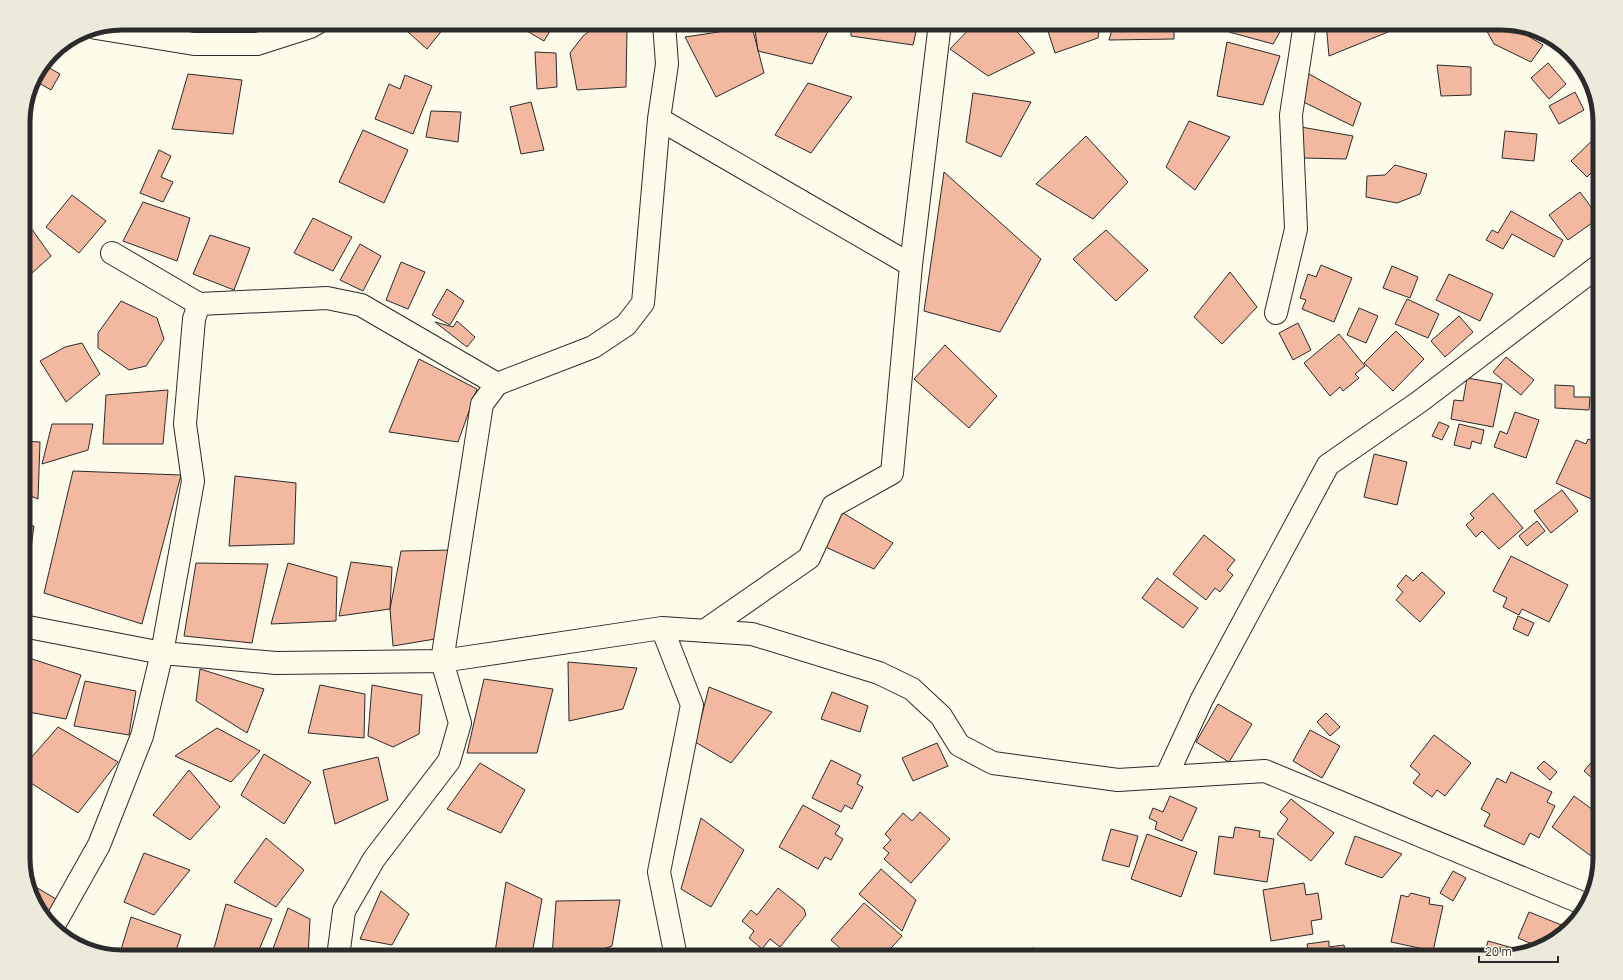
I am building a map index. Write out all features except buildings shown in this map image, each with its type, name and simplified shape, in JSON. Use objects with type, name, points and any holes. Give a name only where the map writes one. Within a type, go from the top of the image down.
[{"type":"street","points":[[112,31],[194,44],[258,44],[301,30]]},
{"type":"street","points":[[339,950],[344,911],[374,859],[449,761],[460,723],[442,661],[482,404],[497,384],[593,347],[626,325],[643,303],[659,119],[667,64],[665,30]]},
{"type":"street","points":[[704,631],[809,558],[833,506],[892,472],[911,265],[939,30]]},
{"type":"street","points":[[1276,313],[1296,229],[1291,115],[1303,30]]},
{"type":"street","points":[[659,119],[911,265]]},
{"type":"street","points":[[112,253],[199,304],[327,298],[361,305],[497,384]]},
{"type":"street","points":[[1166,777],[1202,699],[1328,465],[1419,402],[1593,270]]},
{"type":"street","points":[[56,922],[99,846],[142,736],[162,653],[193,481],[185,424],[194,319],[199,304]]},
{"type":"street","points":[[30,627],[162,653],[276,663],[442,661],[662,628],[752,634],[879,673],[912,689],[941,716],[959,745],[993,763],[1118,780],[1265,771],[1582,902]]},
{"type":"street","points":[[662,628],[692,705],[659,872],[675,950]]}]
